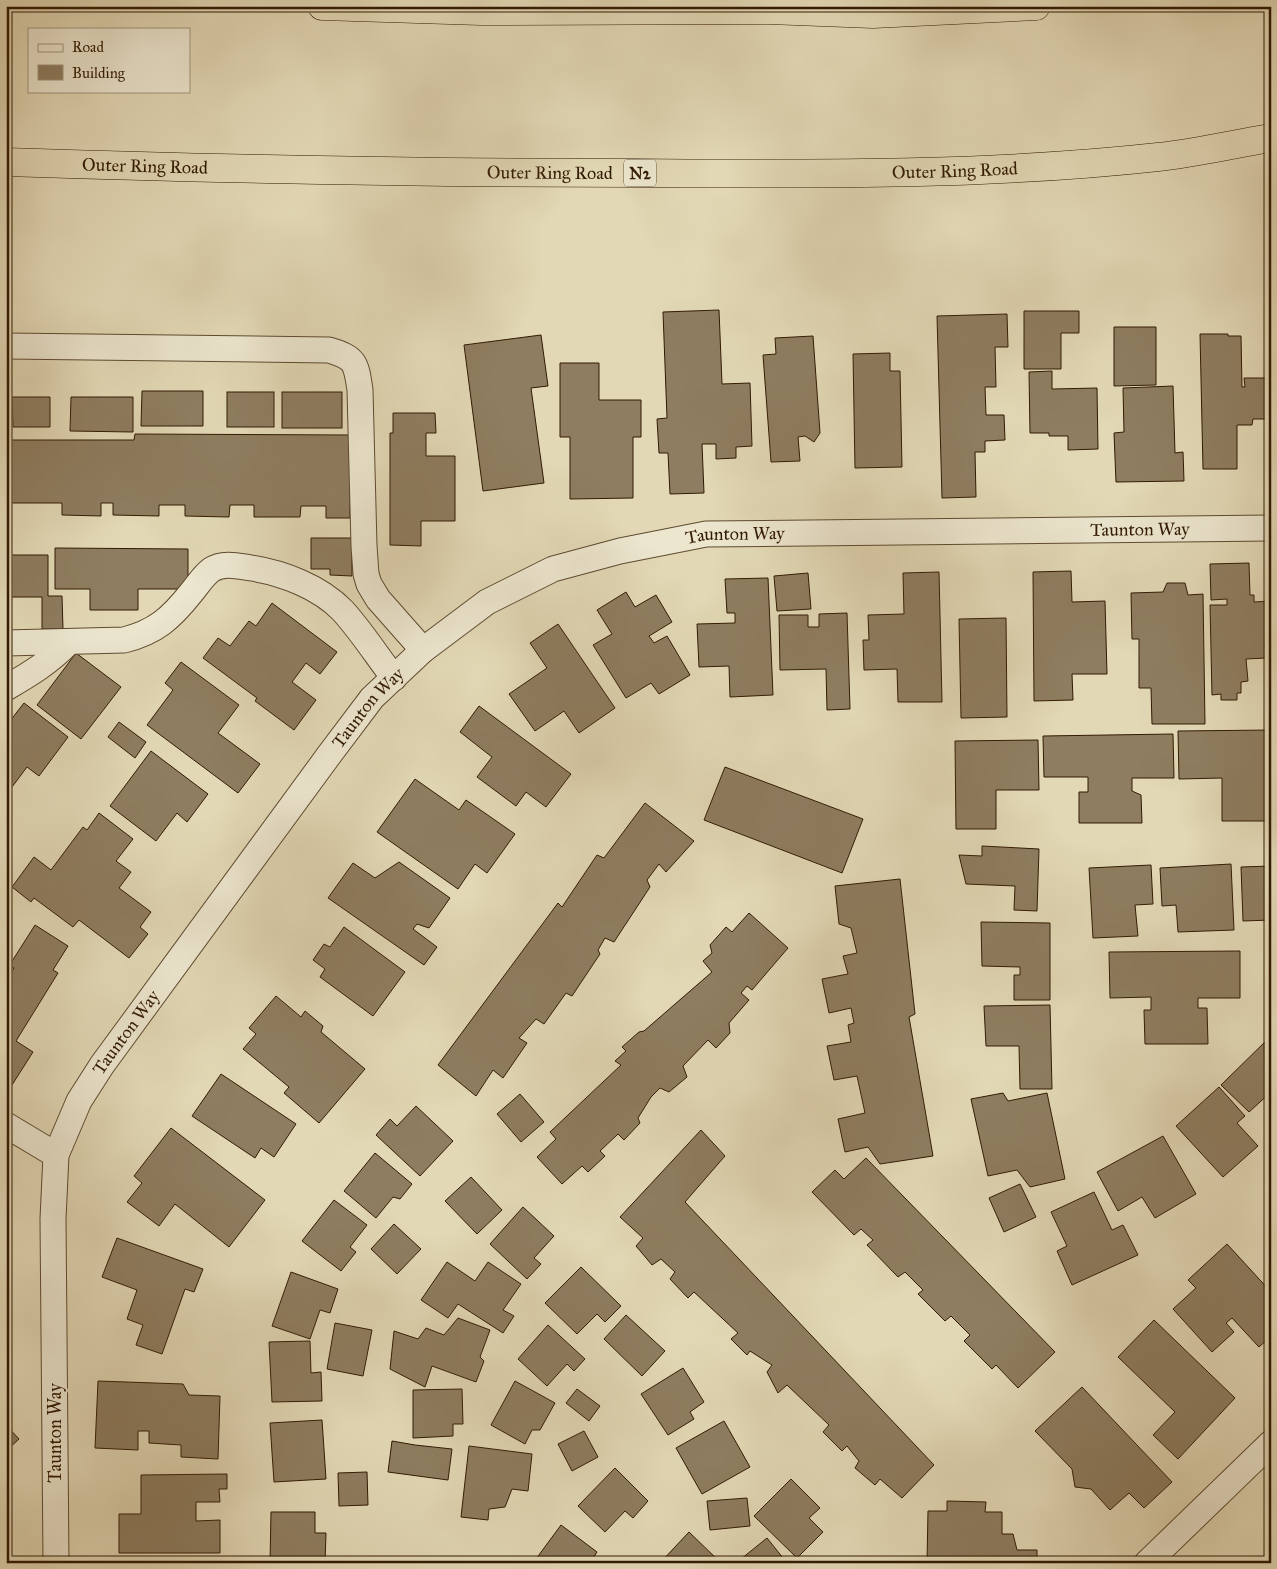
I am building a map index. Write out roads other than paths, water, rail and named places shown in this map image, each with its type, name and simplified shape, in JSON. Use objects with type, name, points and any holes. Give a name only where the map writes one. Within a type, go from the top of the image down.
[{"type":"highway","points":[[322,6],[481,11],[768,10],[874,14],[1036,6]]},
{"type":"highway","name":"Outer Ring Road","points":[[6,162],[485,173],[800,174],[1027,168],[1161,156],[1271,138]]},
{"type":"street","points":[[6,346],[329,350],[347,356],[354,363],[360,390],[364,546],[369,584],[378,600],[423,650]]},
{"type":"street","name":"Taunton Way","points":[[56,1563],[53,1219],[56,1155],[79,1101],[102,1065],[372,698],[423,650],[487,602],[553,569],[620,550],[706,534],[1271,528]]},
{"type":"street","points":[[6,643],[124,640],[135,637],[149,631],[174,614],[210,571],[218,566],[229,565],[266,570],[315,590],[342,610],[394,678]]},
{"type":"street","points":[[6,688],[44,665],[69,642]]},
{"type":"street","points":[[6,1125],[56,1155]]},
{"type":"street","points":[[1147,1563],[1271,1444]]}]
